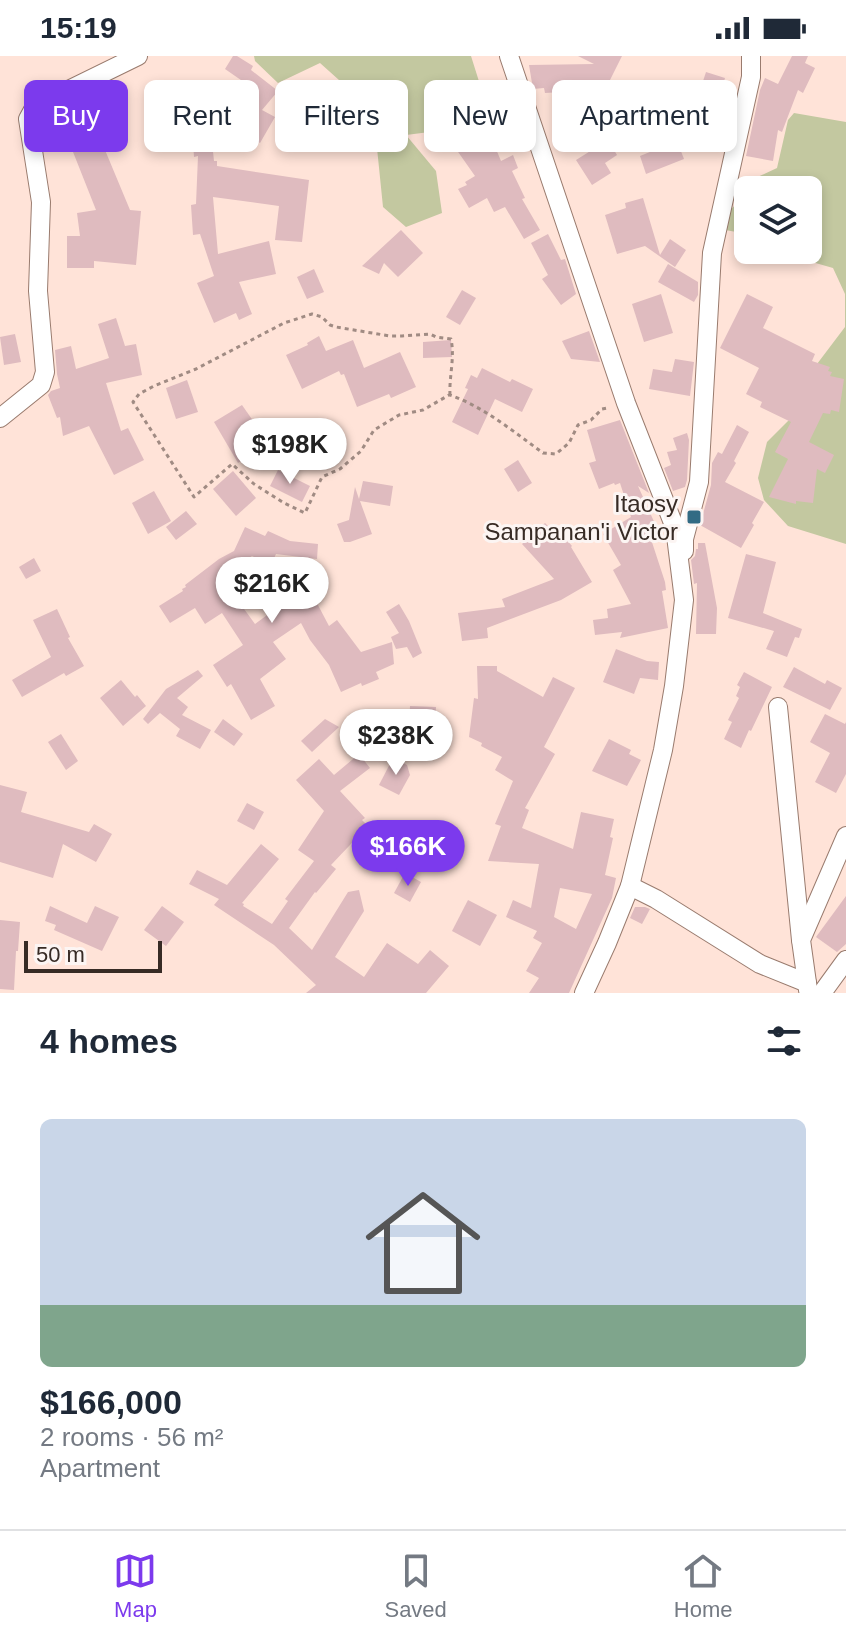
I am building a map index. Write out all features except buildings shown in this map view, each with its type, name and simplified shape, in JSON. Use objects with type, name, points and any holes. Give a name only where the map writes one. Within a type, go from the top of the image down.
[{"type":"street","points":[[0,418],[41,385],[45,372],[38,291],[41,202],[28,119],[34,108],[44,102],[138,56]]},
{"type":"street","points":[[509,56],[626,403],[675,528],[684,600]]},
{"type":"street","points":[[584,993],[630,886],[663,750],[684,600],[684,539],[699,482],[712,253],[751,77],[751,56]]},
{"type":"street","points":[[778,707],[801,940],[812,990]]},
{"type":"street","points":[[801,940],[846,836]]},
{"type":"street","points":[[630,886],[760,964],[812,990]]},
{"type":"street","points":[[812,990],[846,960]]},
{"type":"path","points":[[312,314],[322,317],[330,325],[347,329],[402,336],[430,334],[451,339],[454,352],[450,395],[423,410],[399,415],[374,430],[361,451],[340,469],[322,477],[305,513],[254,484],[232,464],[194,497],[133,402],[139,394],[154,386],[196,369],[284,323],[312,314]]},
{"type":"path","points":[[450,395],[479,408],[543,453],[556,454],[569,443],[578,425],[591,420],[602,409],[626,403]]},
{"type":"green space","points":[[254,56],[471,56],[479,80],[424,80],[424,133],[408,135],[408,80],[339,80],[320,63],[284,80],[275,80],[255,61]]},
{"type":"green space","points":[[794,113],[846,122],[846,544],[788,526],[764,500],[758,478],[767,442],[796,413],[817,364],[845,327],[845,294],[833,268],[819,264],[822,264],[822,176],[760,176],[777,168],[788,120]]},
{"type":"green space","points":[[408,137],[436,171],[442,213],[406,227],[383,207],[377,152],[408,152]]},
{"type":"green space","points":[[734,206],[734,232],[725,230],[726,215]]},
{"type":"place","name":"Itaosy Sampanan'i Victor","points":[[694,517]]}]
